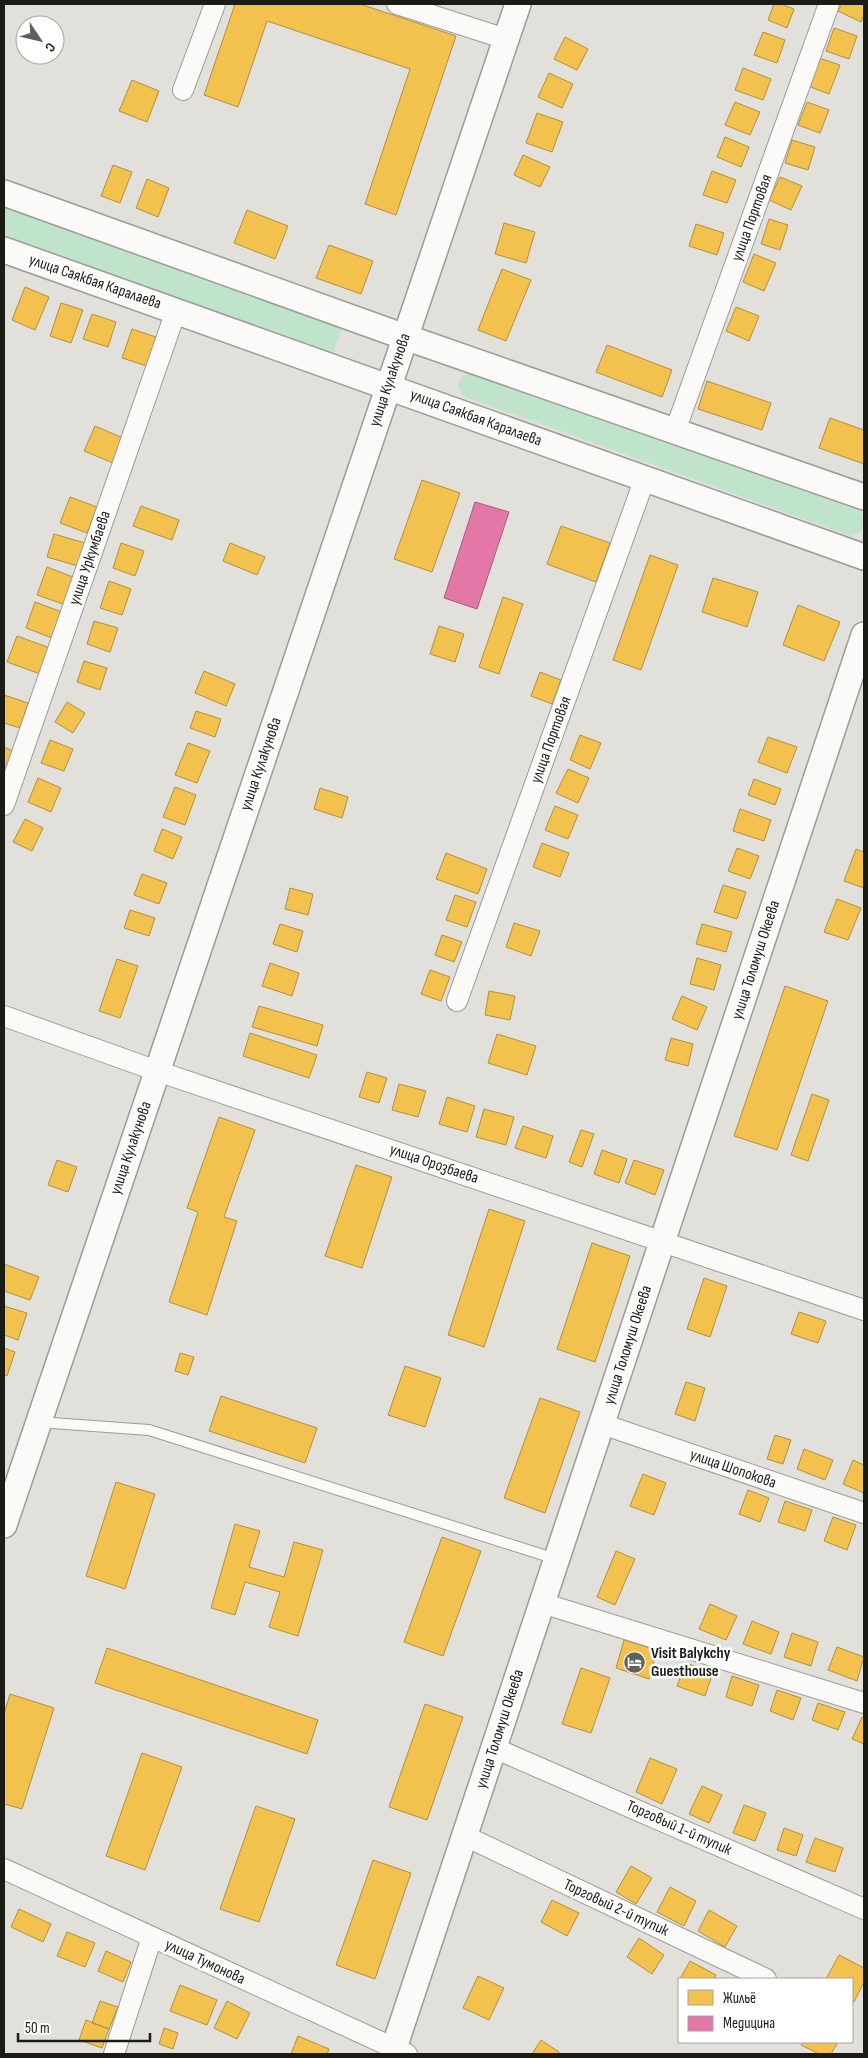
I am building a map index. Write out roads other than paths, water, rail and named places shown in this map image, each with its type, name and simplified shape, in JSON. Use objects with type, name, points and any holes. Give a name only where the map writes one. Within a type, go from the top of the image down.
[{"type":"street","points":[[183,90],[215,4]]},
{"type":"street","points":[[397,4],[506,39]]},
{"type":"street","name":"улица Кулакунова","points":[[4,1525],[518,4]]},
{"type":"street","name":"улица Портовая","points":[[675,431],[829,4]]},
{"type":"street","points":[[4,193],[405,337],[864,497]]},
{"type":"street","name":"улица Саякбая Каралаева","points":[[4,250],[864,557]]},
{"type":"street","name":"улица Уркумбаева","points":[[4,805],[176,311]]},
{"type":"street","name":"улица Портовая","points":[[457,1001],[644,478]]},
{"type":"street","name":"улица Толомуш Океева","points":[[398,2052],[465,1836],[864,635]]},
{"type":"street","name":"улица Орозбаева","points":[[4,1016],[157,1070],[864,1310]]},
{"type":"street","name":"улица Шопокова","points":[[602,1424],[864,1513]]},
{"type":"street","points":[[542,1603],[864,1703]]},
{"type":"street","name":"Торговый 1-й тупик","points":[[494,1748],[864,1909]]},
{"type":"street","name":"Торговый 2-й тупик","points":[[465,1836],[764,1978]]},
{"type":"street","name":"улица Тумонова","points":[[4,1869],[398,2052]]},
{"type":"street","points":[[114,2054],[152,1937]]},
{"type":"lane","points":[[38,1422],[149,1430],[557,1560]]},
{"type":"place","name":"Visit Balykchy Guesthouse","points":[[635,1662]]}]
